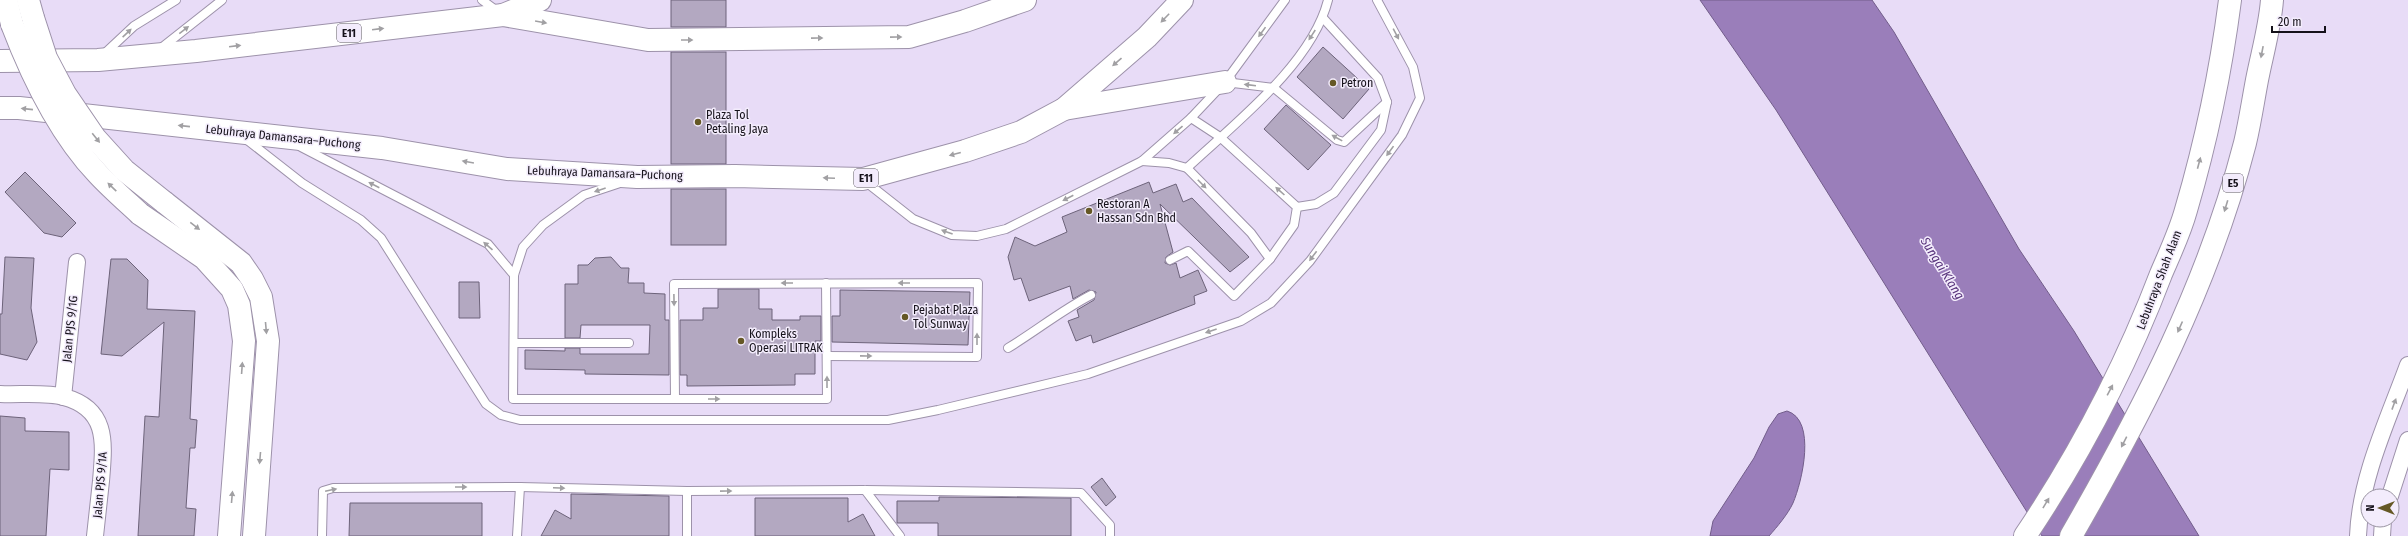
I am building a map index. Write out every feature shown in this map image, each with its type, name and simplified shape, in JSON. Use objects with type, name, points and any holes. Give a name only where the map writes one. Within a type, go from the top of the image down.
[{"type":"highway","points":[[6,0],[12,24],[27,62],[49,106],[97,173],[140,214],[204,258],[232,289],[240,306],[244,341],[229,536]]},
{"type":"highway","name":"E11","points":[[0,61],[98,60],[503,15],[540,0]]},
{"type":"highway","name":"E11","points":[[503,15],[648,40],[909,37],[965,21],[1025,0]]},
{"type":"highway","name":"Lebuhraya Damansara–Puchong","points":[[0,108],[19,108],[382,148],[507,169],[637,177],[735,176],[863,179],[966,151],[1021,132],[1064,109],[1147,37],[1182,0]]},
{"type":"highway","name":"E5","points":[[2071,536],[2114,461],[2167,357],[2197,290],[2223,216],[2245,142],[2272,0]]},
{"type":"highway","name":"Lebuhraya Shah Alam","points":[[2025,536],[2087,434],[2139,332],[2186,211],[2204,143],[2227,7]]},
{"type":"highway","points":[[30,9],[46,58],[65,94],[95,138],[124,170],[241,263],[252,279],[261,297],[266,318],[268,348],[254,536]]},
{"type":"highway","points":[[1064,109],[1225,82]]},
{"type":"street","name":"Jalan PJS 9/1G","points":[[63,397],[77,262]]},
{"type":"street","points":[[2358,536],[2358,518],[2375,455],[2408,365]]},
{"type":"street","name":"Jalan PJS 9/1A","points":[[0,394],[63,397],[82,404],[94,415],[101,430],[104,448],[95,536]]},
{"type":"street","points":[[2385,429],[2408,439],[2404,466],[2394,488]]},
{"type":"street","points":[[2375,455],[2404,466]]},
{"type":"lane","points":[[98,60],[134,26],[176,0]]},
{"type":"lane","points":[[153,54],[222,0]]},
{"type":"lane","points":[[482,0],[503,15]]},
{"type":"lane","points":[[863,179],[913,219],[952,235],[977,236],[1006,229],[1142,161],[1191,118],[1225,82],[1285,0]]},
{"type":"lane","points":[[1187,168],[1274,88],[1323,18],[1328,0]]},
{"type":"lane","points":[[237,132],[302,183],[361,220],[381,238],[486,404],[500,415],[520,420],[888,420],[938,410],[1088,374],[1241,321],[1272,302],[1310,261],[1402,135],[1420,98],[1413,67],[1377,0]]},
{"type":"lane","points":[[1297,207],[1316,204],[1334,193],[1381,130],[1387,102],[1378,78],[1323,18]]},
{"type":"lane","points":[[1225,82],[1274,88],[1337,140],[1344,142],[1387,102]]},
{"type":"lane","points":[[1191,118],[1220,137],[1297,207]]},
{"type":"lane","points":[[282,137],[488,244],[514,275]]},
{"type":"lane","points":[[1142,161],[1169,163],[1187,168],[1251,233],[1270,259]]},
{"type":"lane","points":[[637,177],[584,195],[543,225],[523,247],[514,275],[514,399],[827,399],[826,283]]},
{"type":"lane","points":[[1170,260],[1188,251],[1234,296],[1270,259],[1294,225],[1297,207]]},
{"type":"lane","points":[[675,399],[674,284],[978,283],[977,357],[826,356]]},
{"type":"lane","points":[[1008,348],[1048,324],[1072,304],[1091,295]]},
{"type":"lane","points":[[514,343],[629,343]]},
{"type":"lane","points":[[517,536],[520,487]]},
{"type":"lane","points":[[322,536],[323,492],[333,488],[520,487],[687,492],[865,490],[1081,493],[1110,525],[1110,536]]},
{"type":"lane","points":[[865,490],[900,536]]},
{"type":"lane","points":[[687,492],[687,536]]},
{"type":"water","name":"Sungai Klang","points":[[1700,0],[1872,0],[1894,32],[2019,249],[2074,331],[2199,536],[2042,536],[1776,110]]},
{"type":"water","points":[[1787,411],[1796,417],[1802,426],[1805,452],[1797,493],[1788,512],[1769,536],[1710,536],[1713,521],[1754,458],[1769,427],[1778,414]]},
{"type":"building","points":[[671,0],[726,0],[726,27],[671,27]]},
{"type":"building","name":"Petron","points":[[1323,47],[1369,89],[1343,119],[1297,77]]},
{"type":"building","points":[[671,52],[726,52],[726,164],[671,164]]},
{"type":"building","points":[[1286,105],[1331,145],[1308,170],[1264,129]]},
{"type":"building","points":[[25,172],[76,223],[62,237],[44,233],[5,192]]},
{"type":"building","points":[[1149,182],[1153,193],[1176,184],[1183,202],[1192,198],[1249,257],[1230,272],[1160,204],[1173,252],[1166,257],[1165,263],[1170,265],[1176,263],[1180,278],[1198,270],[1207,291],[1194,296],[1195,304],[1093,343],[1091,335],[1076,341],[1068,321],[1079,317],[1077,310],[1094,300],[1096,292],[1089,290],[1073,299],[1070,286],[1029,301],[1021,278],[1014,280],[1008,257],[1015,237],[1035,246],[1067,232],[1062,217]]},
{"type":"building","points":[[671,189],[726,189],[726,245],[671,245]]},
{"type":"building","points":[[5,257],[34,258],[31,308],[37,342],[27,360],[0,354],[0,314],[2,314]]},
{"type":"building","points":[[611,257],[621,268],[629,268],[628,283],[644,283],[644,293],[665,294],[665,320],[669,320],[669,375],[585,374],[585,370],[525,369],[525,350],[565,351],[565,348],[580,348],[580,354],[649,354],[650,325],[581,325],[580,338],[565,338],[565,284],[578,284],[578,265],[588,265],[595,258]]},
{"type":"building","points":[[111,259],[127,259],[148,280],[147,309],[195,311],[190,419],[197,420],[195,448],[190,448],[186,508],[196,509],[194,536],[138,536],[145,416],[159,417],[164,322],[122,356],[101,354]]},
{"type":"building","points":[[459,282],[479,282],[480,318],[459,318]]},
{"type":"building","points":[[718,289],[759,289],[759,309],[772,309],[772,320],[800,320],[800,316],[821,316],[821,341],[815,341],[815,374],[795,374],[795,385],[687,386],[687,375],[680,375],[680,320],[703,320],[703,308],[718,308]]},
{"type":"building","name":"Pejabat Plaza Tol Sunway","points":[[840,290],[970,292],[968,345],[832,342],[832,316],[840,316]]},
{"type":"building","points":[[0,416],[25,418],[25,431],[69,432],[69,470],[50,469],[46,536],[0,536]]},
{"type":"building","points":[[1102,478],[1116,497],[1106,506],[1091,487]]},
{"type":"building","points":[[571,494],[669,496],[669,536],[541,536],[555,510],[571,519]]},
{"type":"building","points":[[939,497],[1071,498],[1071,536],[938,536],[938,523],[897,523],[897,501],[939,501]]},
{"type":"building","points":[[755,498],[848,498],[848,522],[863,514],[875,536],[755,536]]},
{"type":"building","points":[[350,503],[482,503],[482,536],[349,536]]},
{"type":"place","name":"Petron","points":[[1333,83]]},
{"type":"place","name":"Plaza Tol Petaling Jaya","points":[[698,122]]},
{"type":"place","name":"Restoran A Hassan Sdn Bhd","points":[[1089,211]]},
{"type":"place","name":"Pejabat Plaza Tol Sunway","points":[[905,317]]},
{"type":"place","name":"Kompleks Operasi LITRAK","points":[[741,341]]}]
